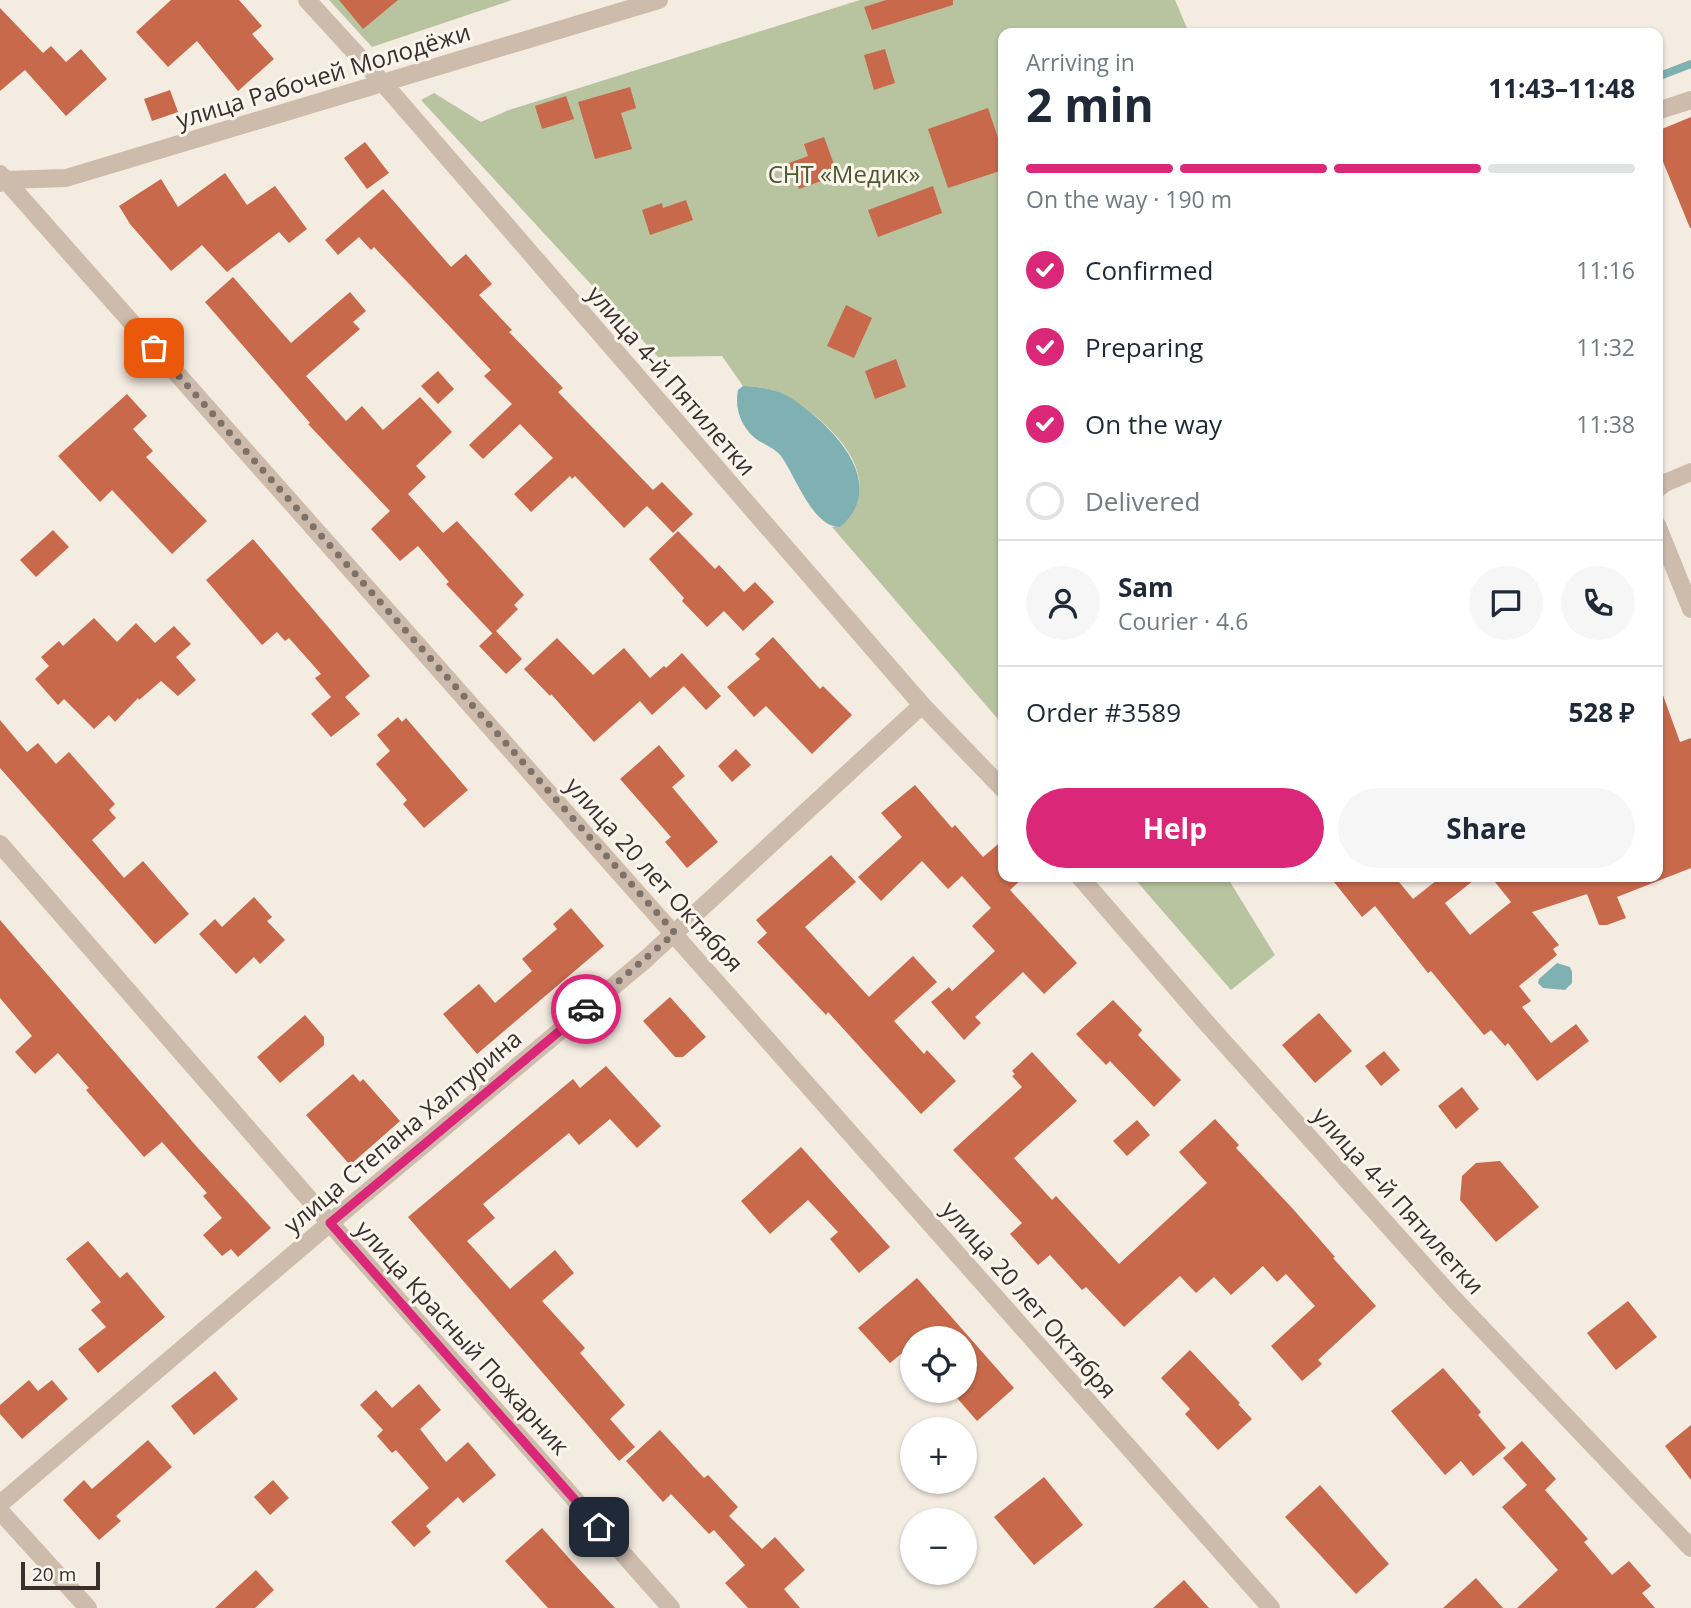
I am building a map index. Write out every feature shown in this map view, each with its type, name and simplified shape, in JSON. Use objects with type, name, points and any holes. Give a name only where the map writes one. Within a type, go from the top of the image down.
[{"type":"street","name":"улица 4-й Пятилетки","points":[[307,0],[383,83],[922,705],[998,784]]},
{"type":"street","name":"улица Рабочей Молодёжи","points":[[2,179],[66,178],[659,0]]},
{"type":"street","points":[[1663,109],[1691,100]]},
{"type":"street","name":"улица 20 лет Октября","points":[[2,179],[675,933],[1270,1608]]},
{"type":"street","points":[[1663,484],[1691,472]]},
{"type":"street","points":[[1663,540],[1691,609]]},
{"type":"street","name":"улица Степана Халтурина","points":[[0,1504],[675,933],[922,705]]},
{"type":"street","name":"улица Красный Пожарник","points":[[0,844],[330,1223],[671,1608]]},
{"type":"street","name":"улица 4-й Пятилетки","points":[[1084,882],[1453,1298],[1691,1548]]},
{"type":"street","points":[[0,1511],[88,1608]]},
{"type":"green space","points":[[329,0],[512,0],[372,47]]},
{"type":"green space","name":"СНТ «Медик»","points":[[860,0],[1175,0],[1187,28],[998,28],[998,719],[832,527],[840,527],[846,520],[859,495],[855,465],[837,436],[811,412],[785,395],[765,388],[743,386],[722,356],[658,357],[421,100],[434,93],[481,122],[509,110]]},
{"type":"green space","points":[[1137,882],[1230,882],[1275,955],[1231,990]]},
{"type":"water","points":[[743,386],[765,388],[786,395],[819,419],[848,453],[857,472],[860,491],[855,509],[840,527],[821,519],[781,456],[748,431],[737,404],[738,390]]},
{"type":"water","points":[[1557,963],[1570,967],[1572,983],[1565,990],[1543,988],[1538,983],[1539,979]]},
{"type":"building","points":[[171,0],[239,0],[262,26],[252,34],[274,59],[238,91],[197,41],[168,67],[136,32]]},
{"type":"building","points":[[339,0],[398,0],[363,29]]},
{"type":"building","points":[[886,0],[953,0],[953,5],[872,30],[864,7]]},
{"type":"building","points":[[0,8],[43,53],[51,46],[66,62],[81,49],[107,79],[66,116],[25,70],[0,91]]},
{"type":"building","points":[[885,49],[895,83],[874,90],[864,55]]},
{"type":"building","points":[[630,87],[636,108],[621,113],[632,149],[595,159],[578,102]]},
{"type":"building","points":[[170,90],[178,112],[152,121],[144,99]]},
{"type":"building","points":[[566,96],[574,119],[542,129],[535,106]]},
{"type":"building","points":[[988,108],[998,138],[998,172],[948,188],[928,129]]},
{"type":"building","points":[[1691,117],[1691,228],[1663,162],[1663,129]]},
{"type":"building","points":[[824,137],[838,175],[799,189],[789,163],[808,156],[804,144]]},
{"type":"building","points":[[365,142],[389,173],[367,189],[344,158]]},
{"type":"building","points":[[225,173],[247,205],[275,186],[307,229],[289,243],[279,232],[227,272],[202,245],[171,271],[130,224],[119,206],[161,179],[178,207]]},
{"type":"building","points":[[933,186],[942,213],[878,237],[868,210]]},
{"type":"building","points":[[383,189],[451,267],[466,254],[492,284],[479,295],[512,330],[509,332],[563,388],[558,392],[653,490],[662,482],[693,514],[673,533],[647,506],[624,528],[575,476],[572,479],[570,476],[531,512],[514,494],[553,458],[520,424],[483,459],[469,445],[512,404],[484,376],[491,370],[374,247],[371,250],[359,237],[338,255],[325,240]]},
{"type":"building","points":[[686,200],[693,220],[650,235],[642,210],[662,203],[663,208]]},
{"type":"building","points":[[233,277],[291,343],[350,292],[366,311],[353,322],[360,329],[306,376],[346,421],[362,406],[383,430],[420,397],[452,432],[416,466],[426,477],[408,494],[443,533],[457,521],[524,595],[514,605],[518,609],[496,631],[522,659],[506,674],[479,646],[492,633],[446,584],[449,582],[418,546],[400,561],[371,529],[390,511],[308,424],[310,423],[205,302]]},
{"type":"building","points":[[846,305],[872,318],[854,358],[827,346]]},
{"type":"building","points":[[896,359],[906,387],[875,399],[865,371]]},
{"type":"building","points":[[438,371],[454,389],[438,404],[421,386]]},
{"type":"building","points":[[127,394],[147,416],[133,429],[153,451],[146,457],[207,521],[172,554],[112,490],[100,502],[58,456]]},
{"type":"building","points":[[53,530],[69,547],[36,577],[20,560]]},
{"type":"building","points":[[678,531],[715,569],[719,565],[744,592],[755,582],[774,602],[743,631],[724,611],[707,627],[682,601],[684,598],[649,559]]},
{"type":"building","points":[[253,539],[370,676],[345,697],[360,714],[331,737],[311,714],[331,697],[315,678],[321,674],[289,638],[285,641],[277,632],[262,645],[206,580]]},
{"type":"building","points":[[94,618],[117,642],[136,623],[155,643],[174,626],[191,644],[176,657],[196,680],[178,696],[161,681],[139,700],[138,698],[115,722],[109,715],[94,729],[64,699],[58,705],[35,679],[49,666],[41,657],[59,641],[63,646]]},
{"type":"building","points":[[773,637],[820,689],[823,686],[852,715],[812,754],[766,706],[754,717],[727,687],[760,659],[755,654]]},
{"type":"building","points":[[557,638],[593,675],[624,648],[650,678],[682,653],[721,696],[706,710],[684,686],[652,715],[640,701],[594,742],[551,694],[550,696],[524,669]]},
{"type":"building","points":[[1663,695],[1680,742],[1691,738],[1691,868],[1663,879]]},
{"type":"building","points":[[398,717],[402,722],[406,718],[468,790],[424,828],[403,804],[407,800],[376,764],[390,751],[377,735]]},
{"type":"building","points":[[0,720],[27,752],[38,743],[56,764],[69,752],[115,804],[109,810],[116,818],[92,840],[124,878],[143,861],[189,914],[155,944],[0,768]]},
{"type":"building","points":[[659,745],[685,776],[672,787],[718,842],[687,868],[665,842],[671,837],[620,779]]},
{"type":"building","points":[[736,749],[751,765],[732,782],[718,766]]},
{"type":"building","points":[[915,785],[952,828],[955,825],[983,857],[998,844],[998,882],[1019,882],[1010,890],[1077,963],[1044,994],[1023,972],[975,1017],[981,1023],[964,1040],[931,1002],[949,987],[952,991],[995,951],[972,926],[991,908],[962,876],[948,889],[922,861],[881,901],[858,877],[902,837],[881,813]]},
{"type":"building","points":[[831,855],[856,882],[805,927],[869,997],[913,956],[937,982],[894,1021],[924,1054],[927,1050],[956,1081],[921,1114],[828,1012],[826,1015],[757,942],[767,933],[756,920]]},
{"type":"building","points":[[1334,882],[1399,882],[1413,899],[1435,882],[1472,882],[1445,903],[1470,935],[1511,902],[1495,882],[1655,882],[1617,897],[1626,918],[1607,925],[1599,925],[1587,894],[1532,912],[1559,945],[1553,949],[1557,955],[1519,986],[1531,1001],[1522,1007],[1551,1043],[1576,1024],[1589,1041],[1537,1081],[1508,1043],[1505,1046],[1491,1030],[1484,1035],[1431,971],[1428,973],[1375,906],[1362,917]]},
{"type":"building","points":[[254,897],[272,917],[267,921],[285,940],[260,964],[254,957],[236,974],[199,934],[215,919],[222,927]]},
{"type":"building","points":[[571,908],[604,946],[477,1054],[443,1014],[479,984],[495,1003],[532,971],[522,959],[557,929],[553,924]]},
{"type":"building","points":[[0,920],[271,1228],[238,1257],[231,1249],[222,1256],[203,1235],[222,1218],[203,1196],[207,1193],[162,1142],[144,1157],[58,1053],[35,1074],[15,1052],[32,1036],[0,998]]},
{"type":"building","points":[[670,997],[706,1037],[683,1057],[675,1057],[643,1021]]},
{"type":"building","points":[[1113,1000],[1142,1030],[1138,1035],[1181,1080],[1154,1107],[1110,1061],[1106,1065],[1076,1034]]},
{"type":"building","points":[[1319,1013],[1352,1051],[1315,1083],[1282,1045]]},
{"type":"building","points":[[305,1015],[324,1037],[324,1045],[280,1083],[257,1057]]},
{"type":"building","points":[[1384,1051],[1400,1070],[1381,1086],[1365,1066]]},
{"type":"building","points":[[1032,1052],[1077,1101],[1014,1158],[1052,1200],[1056,1196],[1119,1264],[1207,1183],[1179,1152],[1215,1119],[1239,1145],[1236,1148],[1293,1209],[1376,1306],[1318,1360],[1322,1364],[1302,1381],[1271,1346],[1315,1306],[1286,1274],[1277,1282],[1263,1266],[1231,1295],[1214,1277],[1196,1293],[1180,1276],[1124,1327],[1086,1287],[1082,1290],[1050,1255],[1038,1265],[1010,1234],[1022,1223],[953,1150],[1022,1087],[1012,1076],[1015,1074],[1012,1071]]},
{"type":"building","points":[[606,1066],[661,1126],[637,1148],[610,1119],[579,1145],[569,1133],[483,1204],[495,1218],[467,1241],[510,1289],[555,1250],[574,1273],[542,1301],[585,1348],[580,1353],[625,1405],[610,1419],[635,1447],[619,1461],[408,1217],[573,1079],[580,1088]]},
{"type":"building","points":[[353,1074],[360,1082],[363,1079],[400,1121],[350,1165],[306,1115]]},
{"type":"building","points":[[1462,1087],[1479,1109],[1456,1129],[1438,1106]]},
{"type":"building","points":[[1137,1120],[1150,1135],[1127,1156],[1113,1141]]},
{"type":"building","points":[[801,1147],[890,1247],[859,1273],[830,1239],[838,1232],[808,1200],[770,1234],[741,1201]]},
{"type":"building","points":[[1500,1161],[1539,1207],[1496,1242],[1460,1200],[1462,1176],[1476,1163]]},
{"type":"building","points":[[88,1241],[120,1278],[127,1272],[165,1317],[98,1373],[78,1349],[106,1327],[91,1310],[101,1302],[66,1259]]},
{"type":"building","points":[[917,1278],[959,1326],[900,1326],[900,1355],[890,1363],[858,1328]]},
{"type":"building","points":[[1628,1301],[1657,1337],[1616,1370],[1587,1333]]},
{"type":"building","points":[[977,1346],[1014,1388],[977,1421],[977,1417],[974,1417],[961,1403],[977,1403]]},
{"type":"building","points":[[1190,1350],[1252,1419],[1218,1450],[1185,1414],[1190,1409],[1161,1378]]},
{"type":"building","points":[[1443,1368],[1481,1412],[1478,1415],[1506,1448],[1473,1476],[1461,1461],[1445,1475],[1391,1411]]},
{"type":"building","points":[[215,1371],[238,1399],[194,1435],[171,1406]]},
{"type":"building","points":[[29,1380],[38,1391],[52,1380],[68,1399],[22,1439],[0,1414],[0,1405]]},
{"type":"building","points":[[419,1384],[441,1410],[420,1429],[446,1462],[468,1442],[496,1475],[463,1503],[458,1497],[426,1526],[431,1532],[414,1547],[391,1522],[429,1488],[396,1450],[392,1453],[377,1436],[383,1430],[360,1405],[376,1390],[392,1408]]},
{"type":"building","points":[[1691,1425],[1691,1480],[1665,1446]]},
{"type":"building","points":[[660,1430],[704,1478],[708,1475],[738,1507],[729,1516],[762,1549],[775,1537],[805,1570],[784,1589],[800,1608],[748,1608],[725,1583],[745,1565],[714,1530],[709,1534],[671,1494],[663,1502],[626,1461]]},
{"type":"building","points":[[148,1440],[172,1467],[116,1516],[121,1521],[99,1540],[63,1500],[84,1480],[92,1489]]},
{"type":"building","points":[[1522,1441],[1556,1479],[1545,1490],[1588,1539],[1584,1542],[1612,1575],[1629,1561],[1651,1586],[1642,1593],[1655,1608],[1517,1608],[1558,1570],[1502,1507],[1527,1485],[1503,1458]]},
{"type":"building","points":[[1044,1477],[1083,1525],[1034,1565],[994,1517]]},
{"type":"building","points":[[273,1480],[289,1498],[270,1515],[254,1497]]},
{"type":"building","points":[[1320,1485],[1389,1564],[1356,1594],[1285,1517]]},
{"type":"building","points":[[542,1528],[615,1608],[548,1608],[505,1561]]},
{"type":"building","points":[[256,1570],[274,1590],[255,1608],[215,1608]]},
{"type":"building","points":[[1476,1578],[1503,1608],[1443,1608]]},
{"type":"building","points":[[1184,1580],[1209,1608],[1153,1608]]},
{"type":"waterway","points":[[1663,75],[1691,64]]},
{"type":"way so far","points":[[154,348],[675,933],[586,1009]]},
{"type":"route","points":[[586,1009],[330,1223],[599,1527]]}]
